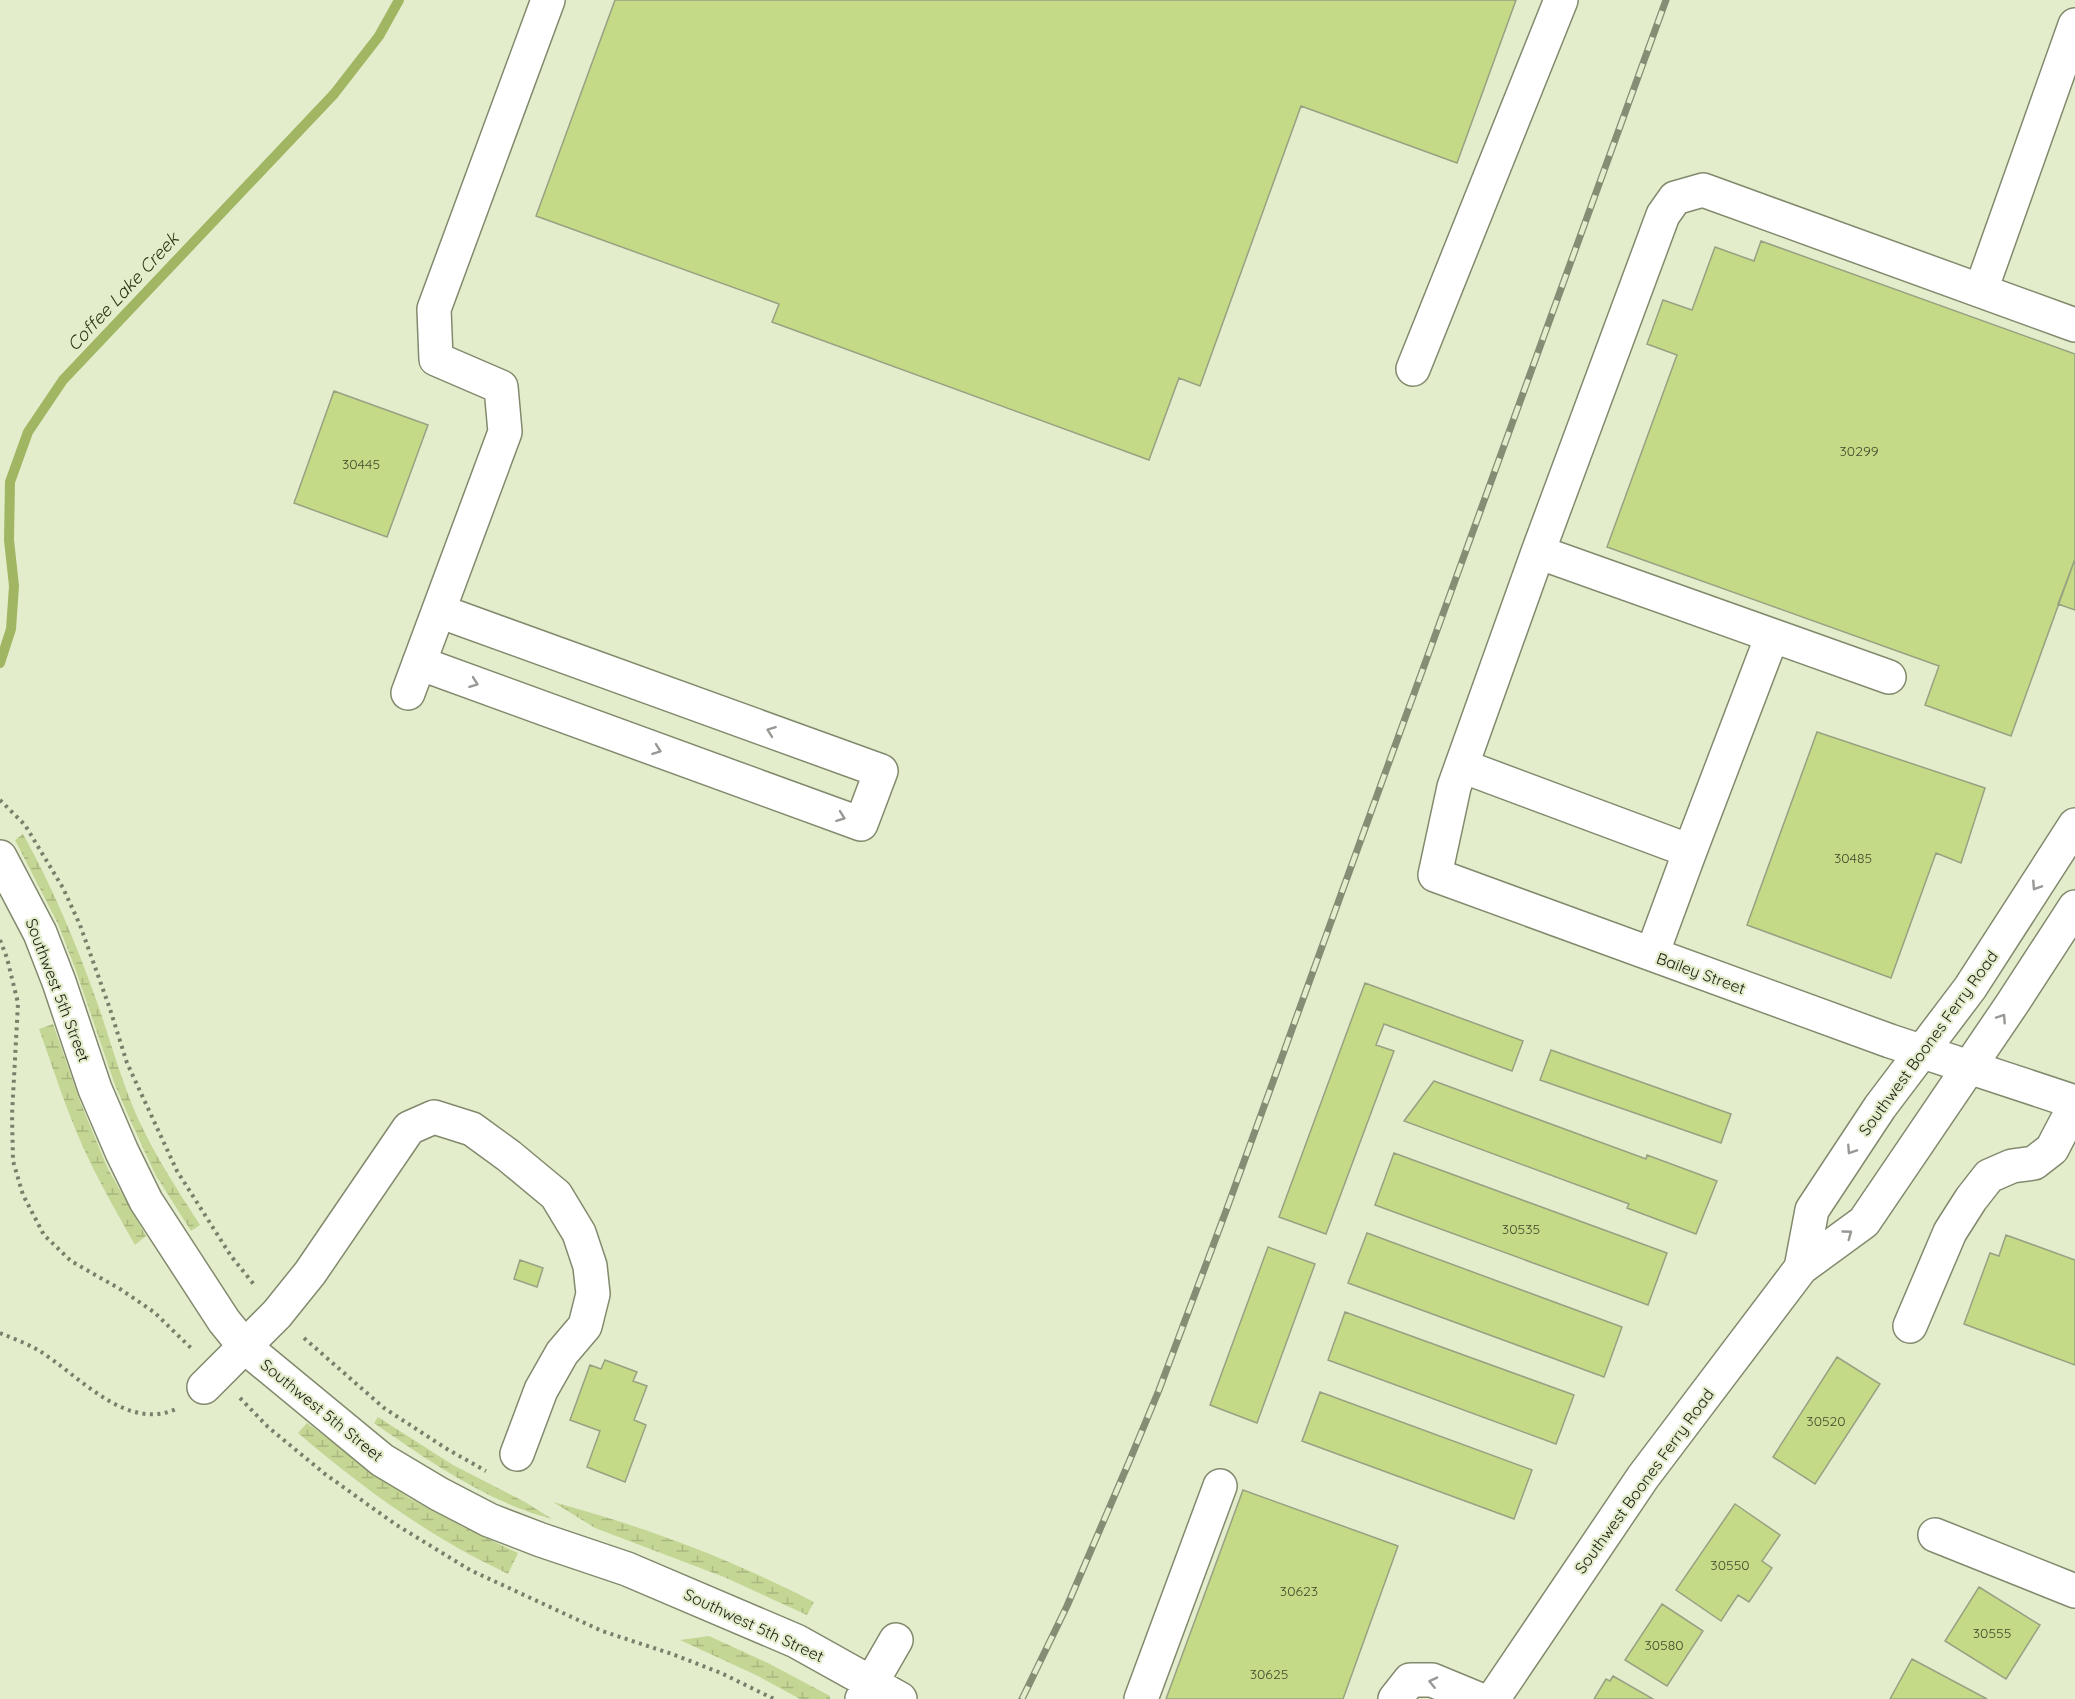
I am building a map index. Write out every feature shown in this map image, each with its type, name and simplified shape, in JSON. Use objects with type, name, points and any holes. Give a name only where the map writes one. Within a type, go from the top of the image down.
[{"type":"street","points":[[439,611],[881,771],[861,824],[414,678],[505,432],[501,387],[436,358],[435,309],[548,0]]},
{"type":"street","points":[[1413,369],[1561,0]]},
{"type":"street","points":[[1981,290],[2075,25]]},
{"type":"street","points":[[1690,851],[1462,766],[1538,552],[1663,215],[1675,198],[1703,190],[2075,325]]},
{"type":"street","points":[[1538,552],[1889,677]]},
{"type":"street","points":[[1652,954],[1772,636]]},
{"type":"street","name":"Bailey Street","points":[[1462,766],[1454,787],[1435,876],[1922,1051],[2075,1103]]},
{"type":"street","name":"Southwest Boones Ferry Road","points":[[1801,1268],[1812,1210],[1880,1107],[1970,988],[2075,825]]},
{"type":"street","name":"Southwest 5th Street","points":[[0,857],[39,933],[59,982],[95,1089],[146,1201],[224,1321],[245,1347],[382,1460],[439,1494],[489,1520],[627,1569],[796,1641],[866,1691],[900,1699]]},
{"type":"street","name":"Southwest Boones Ferry Road","points":[[1493,1699],[1643,1477],[1801,1268],[1864,1222],[2075,907]]},
{"type":"street","points":[[1910,1326],[1950,1232],[1971,1199],[1989,1176],[2012,1166],[2034,1163],[2052,1149],[2075,1103]]},
{"type":"street","points":[[204,1387],[278,1314],[310,1274],[409,1128],[434,1117],[472,1130],[509,1156],[556,1195],[579,1233],[590,1266],[593,1294],[585,1326],[562,1353],[541,1390],[517,1454]]},
{"type":"street","points":[[1141,1699],[1220,1486]]},
{"type":"street","points":[[1935,1535],[2075,1591]]},
{"type":"street","points":[[866,1691],[896,1640]]},
{"type":"street","points":[[1395,1699],[1410,1680],[1432,1680],[1478,1699]]},
{"type":"path","points":[[0,800],[25,825],[63,888],[87,944],[127,1063],[177,1171],[231,1256],[278,1314],[343,1374],[384,1408],[447,1449],[493,1475]]},
{"type":"path","points":[[0,1333],[38,1350],[107,1399],[139,1414],[166,1413],[188,1404],[204,1387]]},
{"type":"green space","points":[[23,834],[72,937],[136,1114],[158,1157],[200,1225],[191,1231],[155,1174],[115,1085],[58,924],[15,840]]},
{"type":"green space","points":[[53,1024],[81,1104],[108,1169],[146,1236],[135,1245],[89,1159],[65,1103],[39,1029]]},
{"type":"green space","points":[[378,1417],[453,1465],[525,1502],[552,1519],[504,1502],[459,1479],[374,1423]]},
{"type":"green space","points":[[307,1423],[409,1498],[518,1553],[508,1574],[431,1532],[353,1478],[298,1433]]},
{"type":"green space","points":[[553,1502],[686,1545],[783,1586],[814,1602],[807,1615],[724,1577],[595,1528]]},
{"type":"green space","points":[[709,1636],[768,1663],[830,1696],[830,1699],[800,1699],[756,1675],[680,1640]]},
{"type":"building","points":[[615,0],[1516,0],[1457,163],[1301,106],[1200,386],[1179,378],[1149,460],[772,322],[779,304],[536,216]]},
{"type":"building","points":[[1761,241],[2075,354],[2075,559],[2011,736],[1925,705],[1939,666],[1607,547],[1677,355],[1647,344],[1663,300],[1692,310],[1715,247],[1754,261]]},
{"type":"building","points":[[334,391],[428,425],[387,537],[294,503]]},
{"type":"building","points":[[2075,559],[2075,610],[2058,604]]},
{"type":"building","points":[[1817,732],[1985,788],[1961,863],[1936,853],[1891,978],[1747,925]]},
{"type":"building","points":[[1365,983],[1523,1041],[1512,1071],[1384,1024],[1376,1045],[1394,1051],[1326,1234],[1279,1217]]},
{"type":"building","points":[[1551,1050],[1731,1114],[1721,1143],[1540,1080]]},
{"type":"building","points":[[1434,1081],[1646,1159],[1647,1155],[1717,1181],[1696,1234],[1627,1208],[1629,1204],[1404,1121]]},
{"type":"building","points":[[1394,1153],[1667,1253],[1648,1305],[1375,1205]]},
{"type":"building","points":[[1367,1233],[1622,1327],[1604,1377],[1348,1283]]},
{"type":"building","points":[[2006,1235],[2075,1260],[2075,1365],[1964,1324],[1990,1253],[1999,1256]]},
{"type":"building","points":[[1268,1247],[1315,1264],[1257,1423],[1210,1405]]},
{"type":"building","points":[[520,1260],[543,1268],[537,1287],[514,1279]]},
{"type":"building","points":[[1345,1312],[1574,1395],[1556,1444],[1328,1360]]},
{"type":"building","points":[[1837,1357],[1880,1384],[1815,1484],[1773,1457]]},
{"type":"building","points":[[605,1360],[637,1372],[633,1381],[647,1386],[634,1420],[646,1425],[625,1482],[587,1467],[600,1431],[570,1420],[590,1365],[601,1369]]},
{"type":"building","points":[[1320,1392],[1532,1470],[1514,1519],[1302,1441]]},
{"type":"building","points":[[1243,1490],[1398,1546],[1343,1699],[1166,1699]]},
{"type":"building","points":[[1735,1504],[1780,1535],[1762,1561],[1772,1568],[1749,1602],[1738,1595],[1721,1621],[1676,1590]]},
{"type":"building","points":[[1979,1587],[2040,1625],[2006,1679],[1945,1641]]},
{"type":"building","points":[[1662,1604],[1703,1631],[1667,1686],[1625,1660]]},
{"type":"building","points":[[1912,1659],[1987,1699],[1890,1699]]},
{"type":"building","points":[[1613,1676],[1653,1699],[1594,1699],[1606,1679],[1610,1681]]},
{"type":"waterway","name":"Coffee Lake Creek","points":[[0,663],[11,629],[14,586],[9,540],[10,482],[28,432],[63,380],[334,94],[379,36],[399,0]]},
{"type":"railway","points":[[1022,1699],[1067,1606],[1159,1390],[1666,0]]}]
